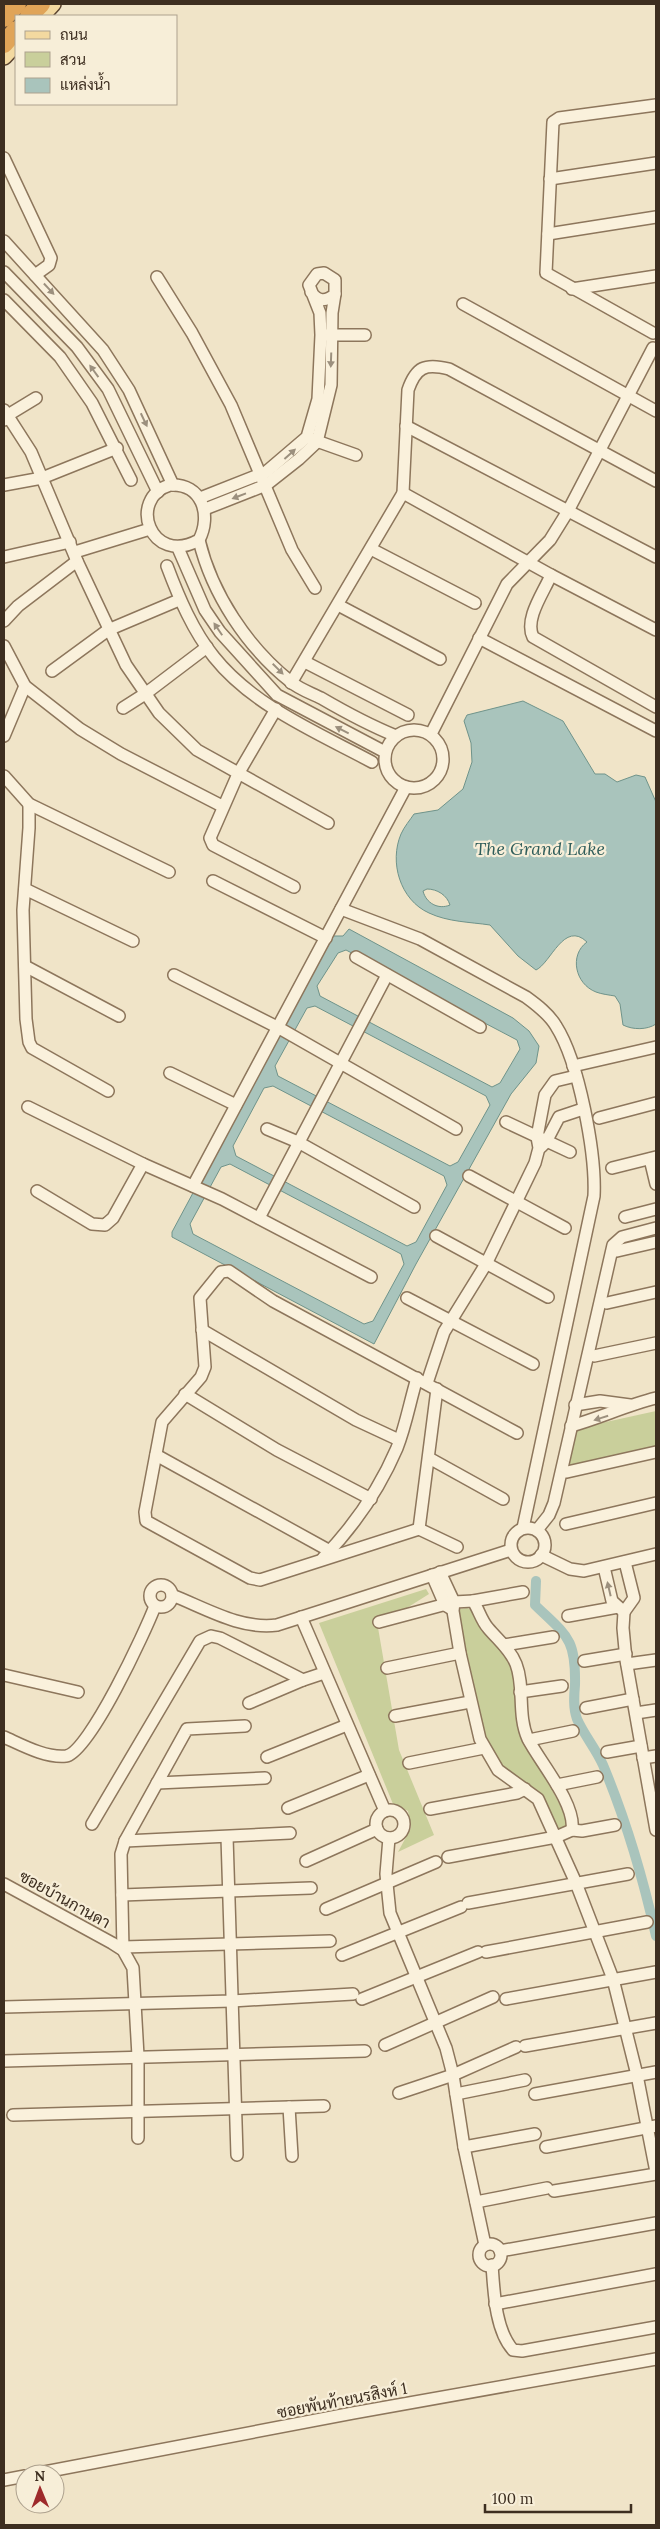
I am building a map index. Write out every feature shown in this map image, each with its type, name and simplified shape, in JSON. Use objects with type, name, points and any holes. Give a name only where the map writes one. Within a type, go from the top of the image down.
[{"type":"highway","points":[[4,12],[11,4]]},
{"type":"highway","points":[[4,18],[17,4]]},
{"type":"highway","points":[[30,15],[41,4]]},
{"type":"highway","points":[[4,44],[15,31]]},
{"type":"main road","points":[[43,15],[53,4]]},
{"type":"main road","points":[[4,57],[15,45]]},
{"type":"street","points":[[431,734],[508,584],[550,540],[568,511],[598,451],[654,349],[649,340],[655,332],[572,289],[546,273],[552,124],[556,120],[656,105]]},
{"type":"street","points":[[4,158],[51,258],[49,265],[35,275]]},
{"type":"street","points":[[550,179],[656,163]]},
{"type":"street","points":[[548,234],[656,217]]},
{"type":"street","points":[[4,241],[103,350],[129,390],[173,485]]},
{"type":"street","points":[[4,272],[77,347],[108,389],[158,492]]},
{"type":"street","points":[[205,509],[300,459],[312,440],[335,294],[336,280],[324,273],[317,274],[312,279],[310,292],[320,313],[327,336]]},
{"type":"street","points":[[572,289],[656,276]]},
{"type":"street","points":[[157,277],[192,333],[231,405],[292,550],[315,588]]},
{"type":"street","points":[[310,292],[315,298],[322,300],[330,299],[335,294]]},
{"type":"street","points":[[4,300],[60,357],[92,402],[117,448],[131,480]]},
{"type":"street","points":[[463,304],[656,411]]},
{"type":"street","points":[[327,336],[365,335]]},
{"type":"street","points":[[291,682],[305,662],[403,493],[408,390],[413,376],[422,368],[435,365],[449,369],[656,482]]},
{"type":"street","points":[[36,398],[5,415],[31,452],[108,630],[126,665],[145,694],[159,713],[197,750],[328,823]]},
{"type":"street","points":[[406,426],[656,557]]},
{"type":"street","points":[[312,440],[356,455]]},
{"type":"street","points":[[4,485],[42,478],[117,448]]},
{"type":"street","points":[[200,498],[263,480]]},
{"type":"street","points":[[199,540],[178,548],[162,542],[150,529],[147,511],[150,502],[158,492],[173,485],[189,488],[200,498],[205,509],[205,525],[199,540],[204,562],[223,603],[250,640],[291,682],[372,726],[396,736]]},
{"type":"street","points":[[403,493],[531,562],[551,575],[656,630]]},
{"type":"street","points":[[4,557],[74,552],[150,529]]},
{"type":"street","points":[[178,548],[205,610],[220,632],[277,695],[385,752]]},
{"type":"street","points":[[371,549],[475,603]]},
{"type":"street","points":[[4,621],[74,552]]},
{"type":"street","points":[[167,566],[179,600],[215,658],[243,684],[276,709],[372,762]]},
{"type":"street","points":[[551,575],[533,615],[530,631],[533,637],[656,707]]},
{"type":"street","points":[[52,671],[108,630],[179,600]]},
{"type":"street","points":[[338,606],[440,659]]},
{"type":"street","points":[[479,638],[656,731]]},
{"type":"street","points":[[4,646],[25,686],[80,729],[121,754],[222,806]]},
{"type":"street","points":[[123,708],[145,694],[207,647]]},
{"type":"street","points":[[305,662],[408,715]]},
{"type":"street","points":[[4,736],[25,686]]},
{"type":"street","points":[[276,709],[238,774],[222,806],[210,838],[213,845],[294,887]]},
{"type":"street","points":[[414,730],[431,734],[442,752],[441,771],[428,785],[419,788],[406,787],[392,779],[387,771],[385,752],[396,736],[414,730]]},
{"type":"street","points":[[4,776],[28,804],[168,872]]},
{"type":"street","points":[[194,1186],[406,787]]},
{"type":"street","points":[[28,804],[24,966],[29,1042],[32,1048],[108,1091]]},
{"type":"street","points":[[213,882],[326,938]]},
{"type":"street","points":[[25,889],[132,941]]},
{"type":"street","points":[[341,908],[420,939],[526,997],[541,1008],[555,1024],[567,1047],[575,1071],[594,1161],[594,1196],[523,1528],[511,1539],[511,1550],[522,1561],[532,1561],[541,1555],[544,1542],[537,1530]]},
{"type":"street","points":[[356,957],[480,1027]]},
{"type":"street","points":[[24,966],[119,1016]]},
{"type":"street","points":[[174,975],[294,1037],[456,1129]]},
{"type":"street","points":[[260,1218],[298,1142],[387,975]]},
{"type":"street","points":[[541,1142],[542,1107],[547,1090],[555,1081],[575,1071],[656,1047]]},
{"type":"street","points":[[170,1073],[236,1105]]},
{"type":"street","points":[[598,1118],[656,1103]]},
{"type":"street","points":[[28,1107],[143,1164],[222,1199],[371,1276]]},
{"type":"street","points":[[322,1560],[354,1524],[371,1498],[427,1383],[450,1320],[486,1264],[517,1202],[541,1142],[559,1117],[583,1109]]},
{"type":"street","points":[[506,1122],[541,1142],[570,1152]]},
{"type":"street","points":[[267,1128],[298,1142],[414,1207]]},
{"type":"street","points":[[612,1168],[653,1158],[656,1184]]},
{"type":"street","points":[[37,1191],[92,1224],[105,1225],[113,1218],[143,1164]]},
{"type":"street","points":[[469,1176],[565,1228]]},
{"type":"street","points":[[625,1217],[656,1209]]},
{"type":"street","points":[[537,1530],[549,1515],[554,1503],[570,1426],[613,1245],[622,1237],[656,1228]]},
{"type":"street","points":[[436,1236],[548,1297]]},
{"type":"street","points":[[617,1251],[656,1242]]},
{"type":"street","points":[[457,1547],[419,1529],[265,1579],[254,1580],[150,1524],[145,1516],[165,1417],[201,1377],[205,1367],[200,1303],[202,1292],[222,1272],[229,1271],[273,1301],[517,1433]]},
{"type":"street","points":[[607,1302],[656,1292]]},
{"type":"street","points":[[407,1298],[532,1364]]},
{"type":"street","points":[[202,1330],[356,1420],[399,1440]]},
{"type":"street","points":[[594,1356],[656,1343]]},
{"type":"street","points":[[419,1529],[429,1458],[427,1383]]},
{"type":"street","points":[[185,1394],[277,1450],[371,1498]]},
{"type":"street","points":[[570,1426],[605,1417],[630,1405],[656,1398]]},
{"type":"street","points":[[575,1405],[597,1401],[630,1405]]},
{"type":"street","points":[[568,1472],[656,1452]]},
{"type":"street","points":[[156,1455],[330,1551]]},
{"type":"street","points":[[429,1458],[503,1500]]},
{"type":"street","points":[[566,1524],[656,1503]]},
{"type":"street","points":[[523,1528],[537,1530]]},
{"type":"street","points":[[155,1606],[150,1597],[151,1591],[156,1586],[166,1587],[172,1595],[246,1625],[271,1626],[511,1550]]},
{"type":"street","points":[[541,1555],[570,1568],[584,1571],[656,1554]]},
{"type":"street","points":[[568,1616],[621,1609],[634,1598],[625,1562]]},
{"type":"street","points":[[604,1567],[612,1601],[621,1609],[626,1659],[643,1758],[654,1805],[656,1830]]},
{"type":"street","points":[[436,1573],[451,1606],[470,1702],[484,1748],[498,1770],[538,1799],[576,1883],[613,1979],[652,2127],[656,2173],[476,2202]]},
{"type":"street","points":[[379,1622],[523,1592]]},
{"type":"street","points":[[155,1606],[167,1606],[172,1595]]},
{"type":"street","points":[[473,1601],[488,1628],[504,1645],[516,1663],[522,1720],[529,1740],[557,1785],[572,1818],[572,1830]]},
{"type":"street","points":[[4,1737],[51,1755],[66,1756],[72,1754],[85,1738],[128,1667],[155,1606]]},
{"type":"street","points":[[301,1617],[385,1811]]},
{"type":"street","points":[[92,1824],[200,1641],[205,1637],[220,1638],[303,1680]]},
{"type":"street","points":[[504,1645],[553,1637]]},
{"type":"street","points":[[387,1668],[460,1653]]},
{"type":"street","points":[[584,1661],[656,1660]]},
{"type":"street","points":[[249,1703],[324,1673]]},
{"type":"street","points":[[4,1675],[78,1692]]},
{"type":"street","points":[[520,1692],[562,1686]]},
{"type":"street","points":[[586,1708],[633,1699]]},
{"type":"street","points":[[396,1716],[470,1702]]},
{"type":"street","points":[[636,1713],[656,1710]]},
{"type":"street","points":[[267,1757],[347,1725]]},
{"type":"street","points":[[138,2138],[136,2004],[133,1968],[123,1949],[121,1854],[124,1841],[187,1729],[245,1726]]},
{"type":"street","points":[[529,1740],[573,1732]]},
{"type":"street","points":[[607,1752],[641,1746]]},
{"type":"street","points":[[409,1763],[484,1748]]},
{"type":"street","points":[[643,1758],[656,1756]]},
{"type":"street","points":[[288,1808],[369,1775]]},
{"type":"street","points":[[557,1785],[597,1777]]},
{"type":"street","points":[[157,1783],[265,1778]]},
{"type":"street","points":[[430,1809],[517,1793],[525,1789]]},
{"type":"street","points":[[385,1811],[396,1811],[404,1825],[399,1834],[389,1838],[382,1835],[377,1829],[377,1818],[385,1811]]},
{"type":"street","points":[[448,1857],[556,1837],[572,1830],[582,1831],[616,1825]]},
{"type":"street","points":[[306,1861],[377,1829]]},
{"type":"street","points":[[124,1841],[290,1833]]},
{"type":"street","points":[[226,1837],[238,2155]]},
{"type":"street","points":[[389,1838],[386,1883],[390,1913],[446,2048],[453,2075],[464,2147],[485,2245],[479,2253],[480,2258],[487,2265],[492,2265],[500,2259],[500,2252],[495,2245],[485,2245]]},
{"type":"street","points":[[326,1909],[436,1862]]},
{"type":"street","points":[[342,1955],[398,1934],[464,1905],[628,1874]]},
{"type":"street","name":"ซอยบ้านกานดา","points":[[4,1884],[123,1949]]},
{"type":"street","points":[[122,1895],[311,1888]]},
{"type":"street","points":[[4,2007],[358,1997],[482,1952],[647,1922]]},
{"type":"street","points":[[123,1949],[330,1942]]},
{"type":"street","points":[[506,1999],[656,1972]]},
{"type":"street","points":[[385,2045],[493,1997]]},
{"type":"street","points":[[399,2093],[453,2075],[521,2046],[656,2023]]},
{"type":"street","points":[[4,2061],[365,2051]]},
{"type":"street","points":[[535,2094],[656,2072]]},
{"type":"street","points":[[456,2094],[525,2080]]},
{"type":"street","points":[[13,2115],[324,2106]]},
{"type":"street","points":[[289,2108],[292,2156]]},
{"type":"street","points":[[546,2147],[652,2127]]},
{"type":"street","points":[[464,2147],[535,2134]]},
{"type":"street","points":[[500,2252],[656,2223]]},
{"type":"street","points":[[492,2265],[495,2304],[508,2344],[513,2350],[522,2351],[656,2327]]},
{"type":"street","points":[[495,2304],[656,2274]]},
{"type":"street","name":"ซอยพันท้ายนรสิงห์ 1","points":[[65,2468],[353,2413],[656,2359]]},
{"type":"green space","points":[[656,1411],[656,1447],[565,1469],[574,1429]]},
{"type":"green space","points":[[426,1589],[429,1594],[402,1611],[376,1616],[399,1750],[434,1835],[398,1852],[411,1828],[408,1811],[393,1804],[319,1623]]},
{"type":"green space","points":[[467,1608],[473,1610],[513,1668],[517,1725],[567,1818],[568,1828],[558,1833],[539,1792],[505,1770],[487,1747],[480,1727],[460,1617],[460,1609]]},
{"type":"water","name":"The Grand Lake","points":[[523,701],[563,721],[595,774],[605,774],[617,782],[636,775],[645,777],[656,802],[656,1024],[640,1029],[623,1025],[620,1004],[615,996],[596,992],[583,983],[579,976],[576,961],[581,948],[587,942],[579,937],[571,936],[565,939],[542,966],[536,970],[518,956],[490,925],[436,916],[419,907],[404,890],[397,868],[396,856],[401,834],[414,814],[438,810],[463,789],[472,762],[471,743],[464,721],[467,715]],"holes":[[[431,889],[438,891],[444,896],[450,905],[441,907],[430,902],[423,891]]]},
{"type":"water","points":[[349,929],[513,1018],[529,1031],[539,1046],[536,1063],[511,1094],[416,1264],[374,1344],[172,1237],[172,1232],[331,936],[343,936]],"holes":[[[346,950],[517,1040],[520,1049],[500,1083],[492,1087],[320,996],[317,986],[338,953]],[[315,1006],[486,1096],[490,1105],[458,1162],[450,1166],[278,1076],[275,1066],[307,1008]],[[273,1086],[444,1176],[447,1185],[416,1242],[407,1246],[236,1156],[233,1146],[264,1088]],[[230,1164],[401,1254],[404,1264],[373,1321],[364,1324],[193,1234],[190,1224],[221,1167]]]},
{"type":"waterway","points":[[536,1581],[535,1605],[562,1632],[571,1647],[574,1657],[574,1702],[577,1719],[603,1765],[619,1807],[640,1871],[656,1936]]}]
